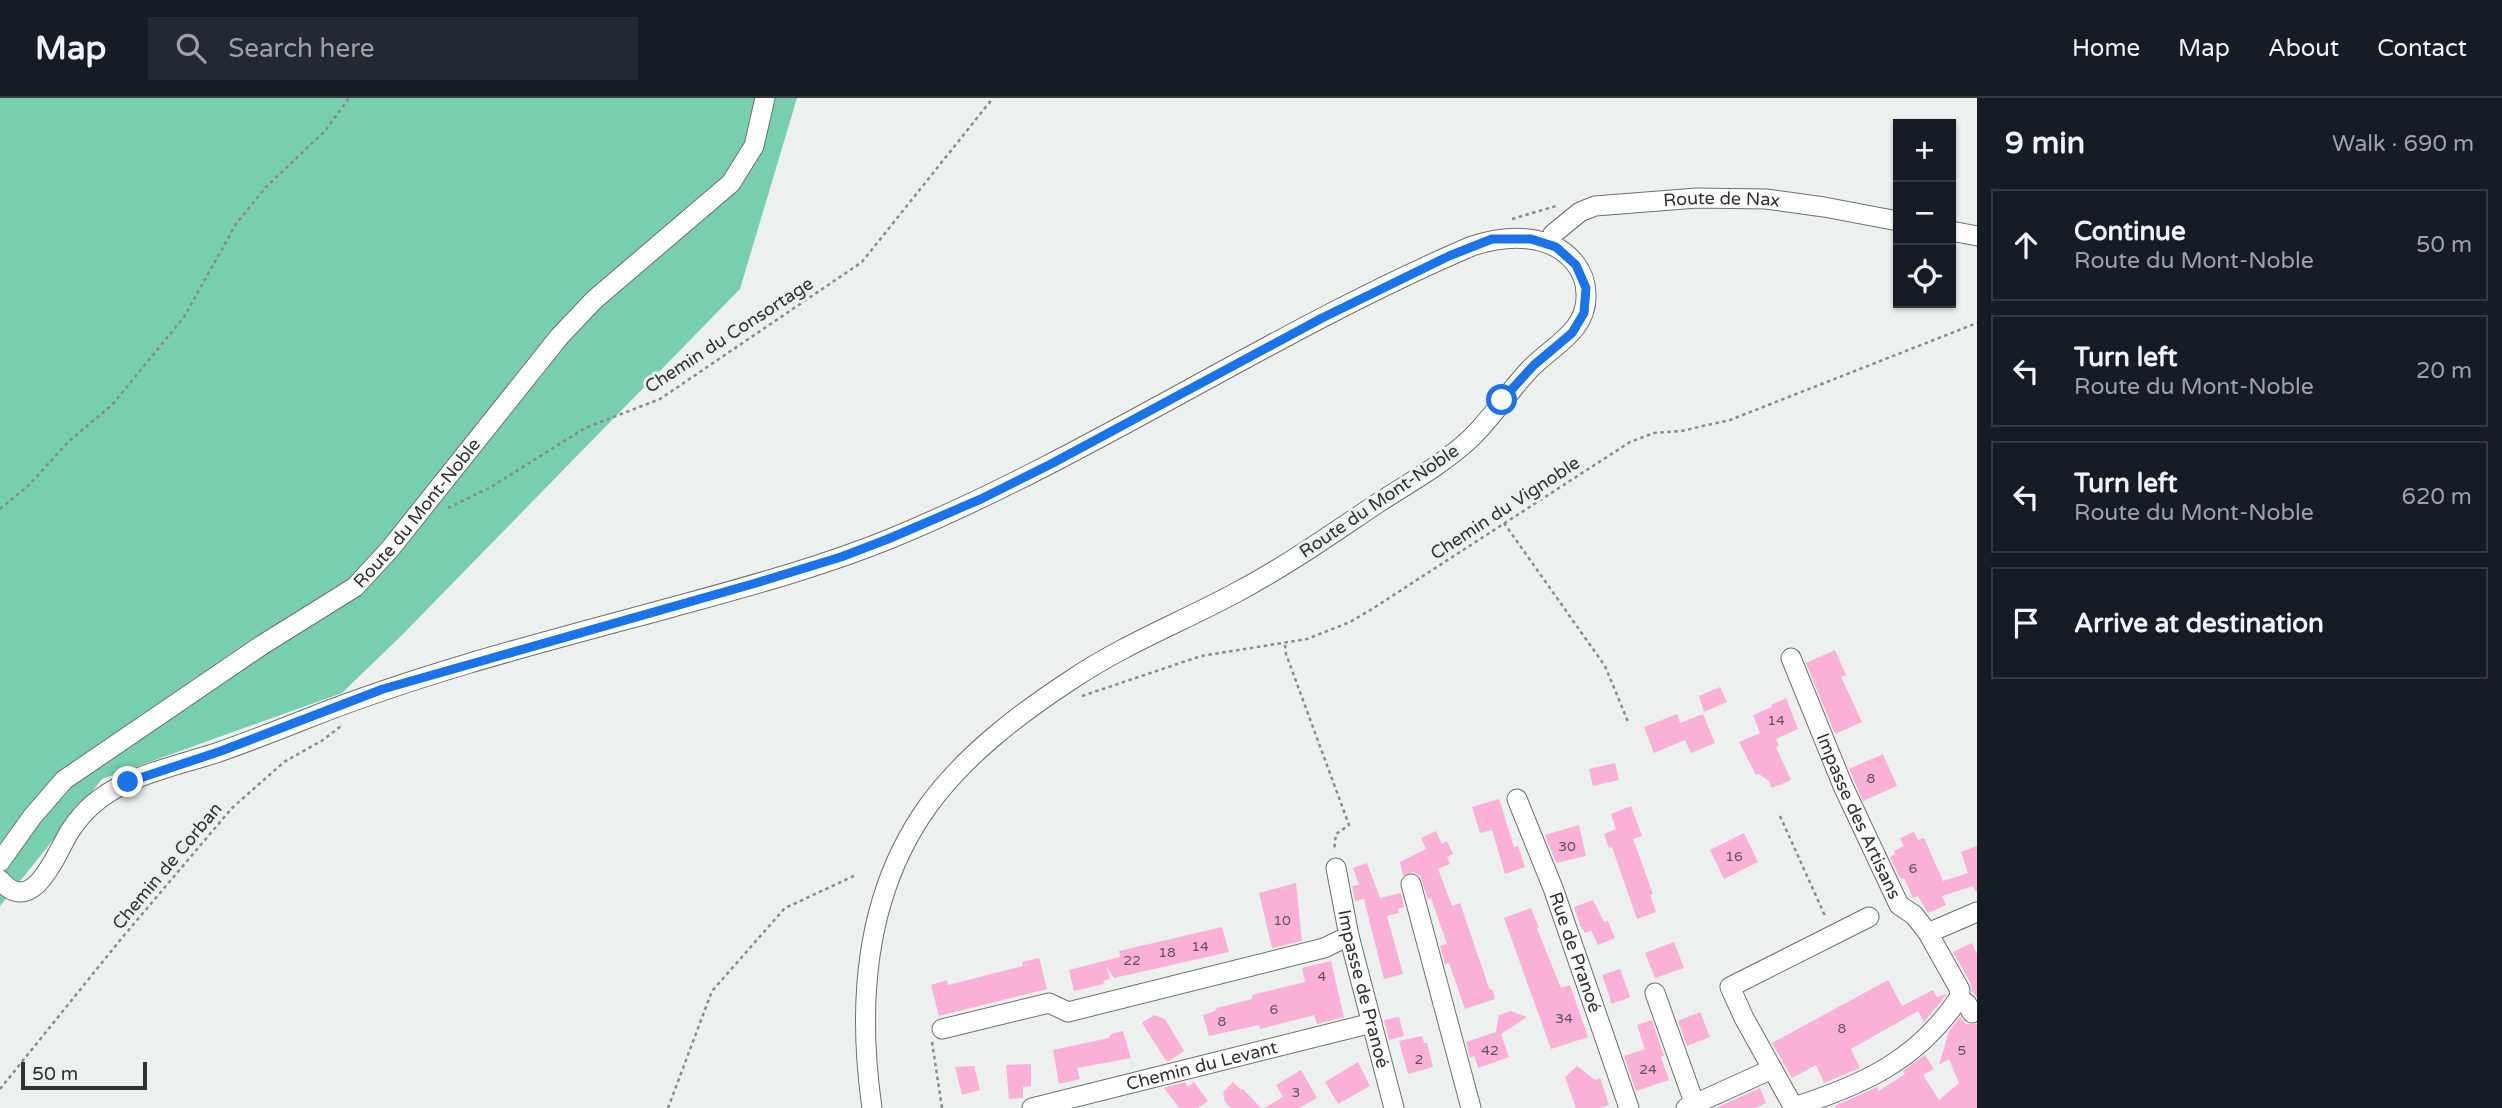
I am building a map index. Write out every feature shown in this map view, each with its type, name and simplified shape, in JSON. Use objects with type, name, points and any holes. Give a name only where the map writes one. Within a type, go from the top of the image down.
[{"type":"street","name":"Route du Mont-Noble","points":[[0,862],[32,817],[64,780],[262,645],[355,587],[390,549],[559,337],[594,300],[732,183],[754,146],[765,98]]},
{"type":"street","name":"Route de Nax","points":[[1553,233],[1587,208],[1645,201],[1737,198],[1790,202],[1893,220]]},
{"type":"street","points":[[1956,232],[1977,236]]},
{"type":"street","name":"Route du Mont-Noble","points":[[0,880],[13,891],[34,888],[43,878],[71,829],[88,808],[104,795],[128,782],[221,751],[383,689],[841,557],[981,499],[1322,318],[1449,256],[1492,239],[1531,239],[1556,247],[1576,265],[1586,288],[1584,313],[1572,333],[1528,371],[1474,434],[1433,466],[1241,591],[1118,651],[1069,681],[952,776],[930,804],[906,843],[891,874],[873,934],[866,983],[865,1020],[872,1108]]},
{"type":"street","name":"Impasse des Artisans","points":[[1790,658],[1843,786],[1899,905],[1914,915],[1927,933],[1960,990],[1959,998],[1967,1004],[1975,1018]]},
{"type":"street","name":"Rue de Pranoé","points":[[1517,799],[1553,887],[1629,1108]]},
{"type":"street","name":"Impasse de Pranoé","points":[[1336,868],[1349,936],[1394,1108]]},
{"type":"street","points":[[1411,884],[1471,1108]]},
{"type":"street","points":[[1927,933],[1977,912]]},
{"type":"street","points":[[1869,917],[1730,987],[1744,1018],[1794,1107],[1835,1094],[1875,1076],[1909,1052],[1948,1014],[1959,998]]},
{"type":"street","points":[[942,1029],[1049,1003],[1069,1012],[1324,948],[1349,936]]},
{"type":"street","points":[[1655,993],[1691,1107],[1772,1069]]},
{"type":"street","name":"Chemin du Levant","points":[[1032,1108],[1372,1023]]},
{"type":"path","points":[[0,509],[29,485],[69,441],[112,405],[184,317],[236,224],[266,187],[325,131],[348,98]]},
{"type":"path","name":"Chemin du Consortage","points":[[443,511],[492,487],[585,428],[660,399],[862,262],[993,98]]},
{"type":"path","points":[[1492,239],[1497,225],[1505,221],[1562,204],[1587,208]]},
{"type":"path","name":"Chemin du Vignoble","points":[[1080,696],[1202,656],[1307,639],[1350,622],[1630,442],[1654,433],[1681,431],[1730,420],[1977,323]]},
{"type":"path","points":[[1504,523],[1605,666],[1629,724]]},
{"type":"path","points":[[1285,643],[1286,654],[1349,825],[1336,834],[1333,856],[1336,868]]},
{"type":"path","name":"Chemin de Corban","points":[[0,1089],[129,929],[232,808],[284,762],[323,740],[345,723]]},
{"type":"path","points":[[1780,816],[1832,934]]},
{"type":"path","points":[[668,1108],[712,990],[785,908],[856,876]]},
{"type":"path","points":[[932,1050],[943,1108]]},
{"type":"green space","points":[[0,98],[797,98],[740,289],[402,635],[342,693],[102,779],[0,906]]},
{"type":"building","points":[[1835,650],[1846,675],[1841,677],[1862,722],[1835,734],[1806,663]]},
{"type":"building","points":[[1720,687],[1727,702],[1704,712],[1699,696]]},
{"type":"building","points":[[1786,698],[1798,729],[1776,739],[1779,746],[1776,747],[1791,780],[1772,788],[1769,781],[1759,774],[1756,775],[1739,742],[1760,733],[1753,715]]},
{"type":"building","points":[[1677,714],[1680,723],[1703,714],[1715,743],[1691,753],[1685,740],[1654,753],[1644,727]]},
{"type":"building","points":[[1883,754],[1897,786],[1863,801],[1849,769]]},
{"type":"building","points":[[1615,763],[1619,780],[1593,786],[1589,769]]},
{"type":"building","points":[[1499,799],[1514,847],[1518,846],[1525,867],[1505,874],[1492,830],[1480,833],[1472,807]]},
{"type":"building","points":[[1631,806],[1642,836],[1633,839],[1653,894],[1650,895],[1656,912],[1637,919],[1612,847],[1609,848],[1604,834],[1616,829],[1611,814]]},
{"type":"building","points":[[1579,825],[1586,856],[1556,863],[1545,835]]},
{"type":"building","points":[[1436,831],[1442,844],[1447,841],[1453,854],[1447,857],[1450,864],[1438,869],[1452,906],[1460,903],[1495,999],[1465,1009],[1449,963],[1445,964],[1440,946],[1447,944],[1431,898],[1428,899],[1420,876],[1413,872],[1403,875],[1400,862],[1426,849],[1421,838]]},
{"type":"building","points":[[1914,832],[1918,840],[1924,838],[1943,881],[1968,873],[1961,852],[1977,846],[1977,891],[1973,886],[1942,896],[1946,905],[1928,913],[1918,896],[1913,898],[1891,859],[1894,851],[1904,846],[1900,838]]},
{"type":"building","points":[[1744,833],[1758,862],[1724,879],[1710,850]]},
{"type":"building","points":[[1367,863],[1380,898],[1401,893],[1404,907],[1398,909],[1399,913],[1387,916],[1403,974],[1384,979],[1364,899],[1355,901],[1352,886],[1359,885],[1353,868]]},
{"type":"building","points":[[1296,883],[1302,941],[1272,948],[1259,893]]},
{"type":"building","points":[[1593,900],[1604,922],[1608,921],[1615,938],[1598,945],[1591,930],[1585,933],[1574,907]]},
{"type":"building","points":[[1531,908],[1561,988],[1570,985],[1588,1037],[1551,1049],[1504,918]]},
{"type":"building","points":[[1222,927],[1229,952],[1114,978],[1106,966],[1110,979],[1103,981],[1104,984],[1074,991],[1069,970],[1120,957],[1119,951]]},
{"type":"building","points":[[1674,942],[1684,968],[1655,978],[1645,953]]},
{"type":"building","points":[[1972,943],[1977,954],[1977,997],[1953,952]]},
{"type":"building","points":[[1039,958],[1047,989],[939,1016],[931,985],[947,980],[948,985],[1023,966],[1022,962]]},
{"type":"building","points":[[1331,961],[1344,1017],[1317,1024],[1314,1015],[1260,1029],[1259,1025],[1209,1036],[1203,1015],[1217,1008],[1252,999],[1252,995],[1305,982],[1302,968]]},
{"type":"building","points":[[1620,969],[1630,997],[1612,1004],[1602,975]]},
{"type":"building","points":[[1888,980],[1902,1006],[1933,990],[1937,997],[1947,994],[1924,1022],[1918,1011],[1851,1049],[1860,1068],[1824,1083],[1816,1065],[1792,1078],[1772,1043]]},
{"type":"building","points":[[1511,1011],[1527,1017],[1501,1034],[1509,1057],[1478,1068],[1474,1056],[1470,1058],[1466,1042],[1496,1032],[1499,1015]]},
{"type":"building","points":[[1700,1012],[1710,1037],[1687,1046],[1678,1021]]},
{"type":"building","points":[[1154,1015],[1165,1019],[1184,1051],[1167,1062],[1142,1023]]},
{"type":"building","points":[[1399,1017],[1404,1036],[1389,1040],[1384,1020]]},
{"type":"building","points":[[1960,1017],[1966,1024],[1977,1024],[1977,1108],[1836,1108],[1835,1106],[1877,1087],[1879,1091],[1905,1074],[1903,1071],[1925,1055],[1934,1069],[1923,1075],[1939,1100],[1959,1083],[1949,1059],[1939,1065],[1949,1031]]},
{"type":"building","points":[[1652,1020],[1669,1080],[1636,1091],[1624,1056],[1645,1049],[1637,1025]]},
{"type":"building","points":[[1123,1031],[1131,1058],[1077,1068],[1080,1079],[1059,1084],[1053,1050],[1109,1038],[1111,1034]]},
{"type":"building","points":[[1422,1036],[1424,1043],[1427,1043],[1433,1067],[1408,1074],[1399,1041]]},
{"type":"building","points":[[1358,1062],[1370,1086],[1338,1104],[1325,1082]]},
{"type":"building","points":[[1031,1064],[1031,1086],[1023,1087],[1023,1098],[1009,1099],[1006,1065]]},
{"type":"building","points":[[974,1066],[980,1090],[962,1095],[955,1067]]},
{"type":"building","points":[[1577,1066],[1595,1080],[1600,1078],[1609,1105],[1576,1108],[1565,1077]]},
{"type":"building","points":[[1301,1070],[1317,1098],[1299,1108],[1264,1108],[1283,1097],[1276,1085]]},
{"type":"building","points":[[1185,1082],[1188,1087],[1194,1082],[1208,1101],[1198,1108],[1179,1108],[1164,1088]]},
{"type":"building","points":[[1233,1082],[1261,1108],[1231,1108],[1225,1102],[1223,1092]]},
{"type":"building","points":[[1760,1088],[1766,1103],[1756,1108],[1716,1108]]},
{"type":"route","points":[[128,782],[221,751],[383,689],[756,583],[841,557],[888,539],[981,499],[1051,464],[1322,318],[1449,256],[1492,239],[1531,239],[1556,247],[1576,265],[1586,288],[1584,313],[1572,333],[1534,365],[1502,400]]}]
